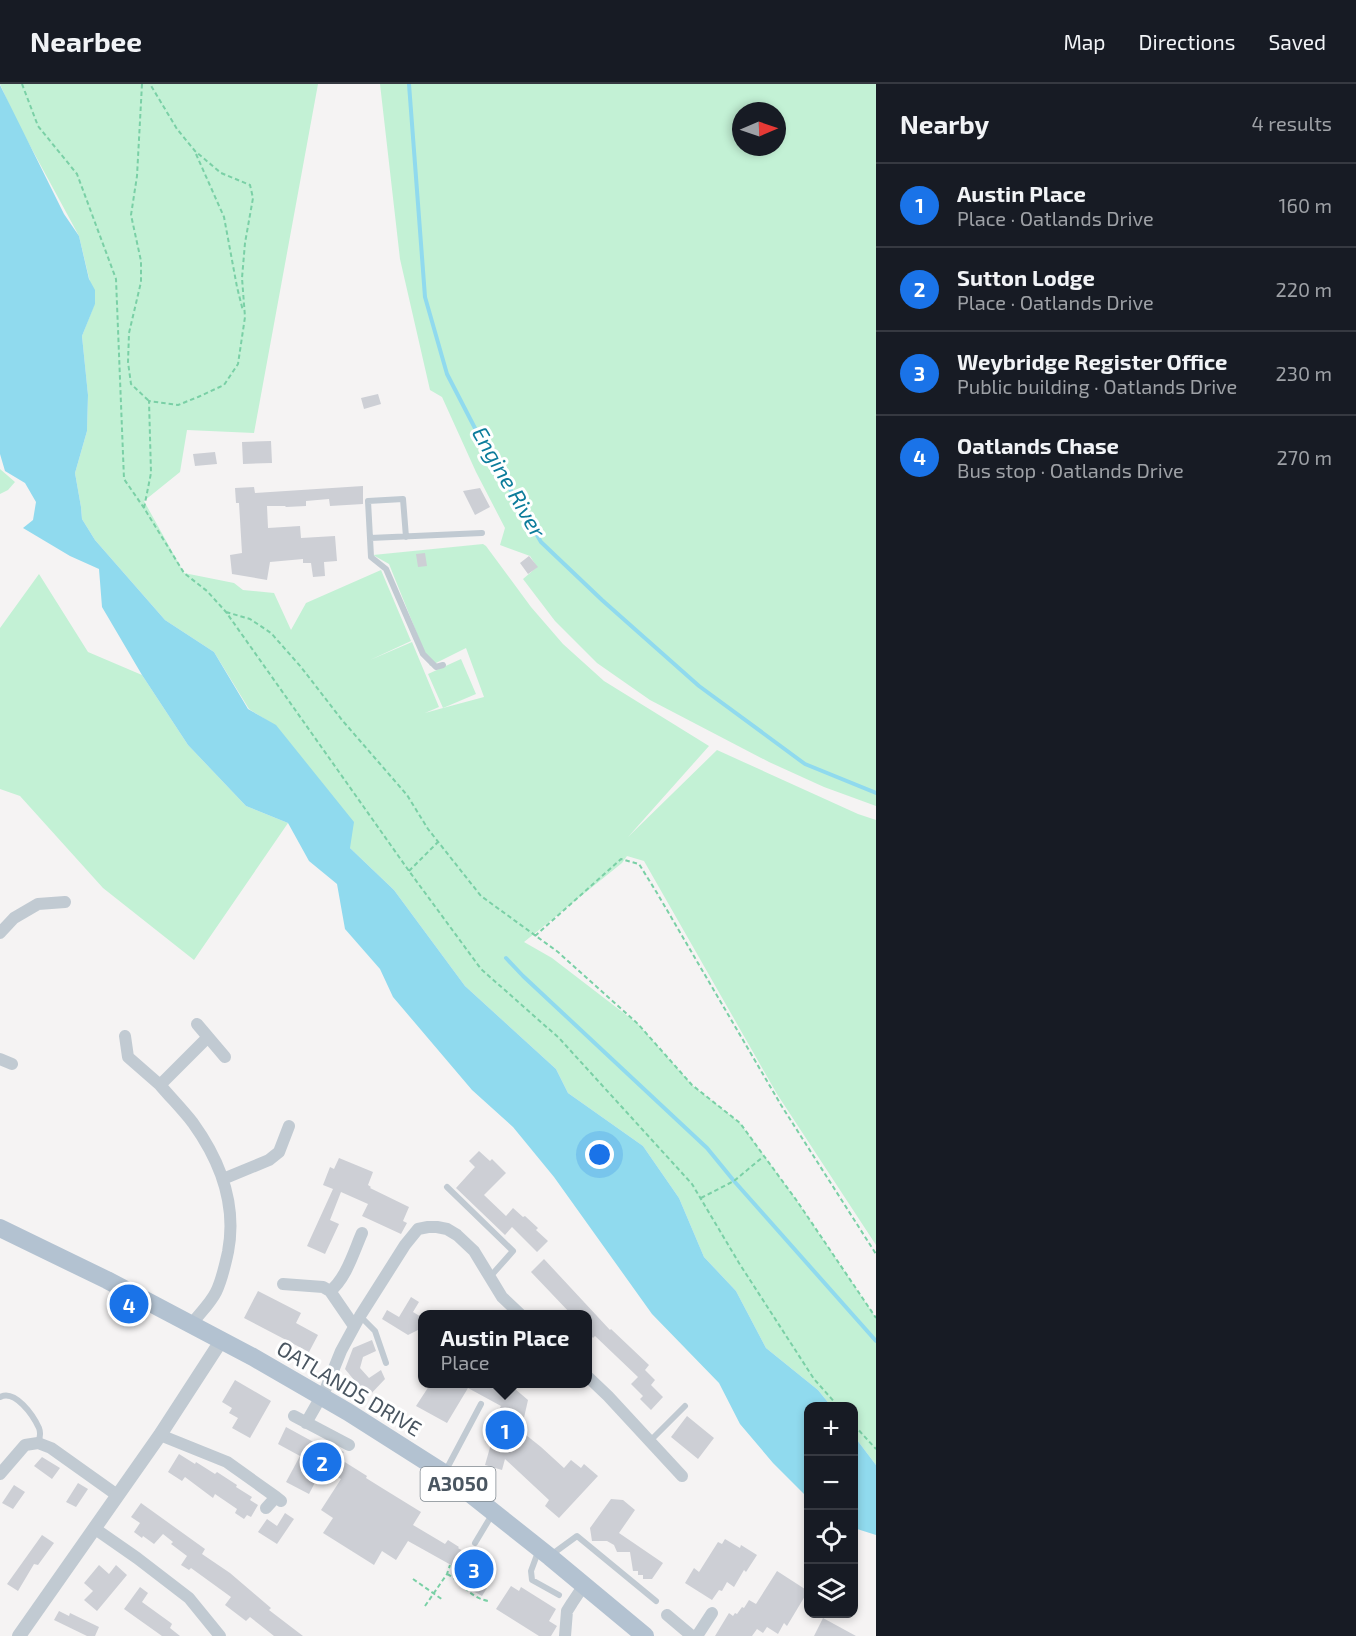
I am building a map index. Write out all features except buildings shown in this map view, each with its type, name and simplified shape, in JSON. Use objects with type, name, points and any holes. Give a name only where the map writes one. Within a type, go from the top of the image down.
[{"type":"main road","name":"OATLANDS DRIVE","points":[[0,1228],[107,1280],[358,1418],[444,1473],[645,1636]]},
{"type":"street","points":[[0,933],[14,918],[38,904],[65,902]]},
{"type":"street","points":[[197,1024],[225,1057]]},
{"type":"street","points":[[125,1036],[128,1058],[160,1085],[193,1123],[212,1153],[223,1179],[230,1207],[231,1236],[225,1266],[216,1292],[191,1325]]},
{"type":"street","points":[[160,1085],[208,1037]]},
{"type":"street","points":[[223,1179],[269,1160],[279,1152],[289,1126]]},
{"type":"street","points":[[306,1423],[326,1388],[341,1350],[357,1321],[405,1245],[418,1229],[437,1227],[447,1229],[457,1235],[474,1251],[502,1297],[516,1310]]},
{"type":"street","points":[[330,1292],[341,1279],[362,1233]]},
{"type":"street","points":[[283,1284],[323,1287],[357,1321]]},
{"type":"street","points":[[18,1636],[160,1435],[221,1341]]},
{"type":"street","points":[[592,1381],[682,1476]]},
{"type":"street","points":[[294,1416],[349,1445]]},
{"type":"street","points":[[160,1435],[227,1462],[278,1499],[266,1508]]},
{"type":"street","points":[[0,1474],[25,1445],[38,1443],[51,1448],[117,1495]]},
{"type":"street","points":[[94,1528],[189,1598],[220,1636]]},
{"type":"street","points":[[565,1636],[567,1611],[584,1585]]},
{"type":"street","points":[[697,1636],[712,1613]]},
{"type":"street","points":[[667,1615],[692,1636]]},
{"type":"lane","points":[[406,537],[403,499],[368,501],[371,557],[386,569],[423,654],[436,667],[443,665]]},
{"type":"lane","points":[[370,538],[483,534]]},
{"type":"lane","points":[[447,1187],[513,1251],[489,1278]]},
{"type":"lane","points":[[357,1321],[375,1331],[386,1363]]},
{"type":"lane","points":[[0,1397],[10,1395],[24,1407],[40,1429],[38,1443]]},
{"type":"lane","points":[[444,1473],[481,1404]]},
{"type":"lane","points":[[650,1441],[685,1406]]},
{"type":"lane","points":[[475,1544],[493,1512]]},
{"type":"lane","points":[[559,1595],[532,1580],[531,1571],[545,1553],[577,1536],[656,1601]]},
{"type":"path","points":[[22,84],[38,126],[78,174],[116,279],[124,479],[184,573],[207,591],[226,612],[481,969],[559,1038],[692,1184],[739,1263],[814,1378],[834,1402]]},
{"type":"path","points":[[142,84],[137,176],[130,215],[141,261],[141,282],[129,333],[128,362],[131,384],[149,401],[178,405],[224,385],[238,364],[245,317],[242,278],[245,243],[254,198],[250,185],[221,173],[195,151],[177,129],[150,84]]},
{"type":"path","points":[[195,151],[224,217],[245,317]]},
{"type":"path","points":[[144,508],[151,473],[149,401]]},
{"type":"path","points":[[226,612],[250,619],[271,633],[407,795],[438,842],[481,896],[558,952],[638,1024],[692,1085],[740,1123],[797,1201],[876,1318]]},
{"type":"path","points":[[410,871],[438,842]]},
{"type":"path","points":[[535,936],[621,859],[639,864],[781,1105],[876,1254]]},
{"type":"path","points":[[701,1199],[734,1181],[764,1156]]},
{"type":"path","points":[[858,1429],[876,1449]]},
{"type":"path","points":[[424,1605],[447,1574],[450,1565]]},
{"type":"path","points":[[447,1574],[460,1581],[466,1591],[488,1602]]},
{"type":"path","points":[[413,1579],[443,1600]]},
{"type":"green space","points":[[0,84],[318,84],[254,433],[187,430],[180,472],[144,501],[184,573],[234,583],[243,590],[274,593],[291,630],[306,603],[381,570],[411,641],[370,660],[412,642],[439,707],[425,713],[484,697],[466,648],[430,666],[389,564],[373,555],[483,544],[531,607],[563,644],[604,681],[709,746],[628,837],[717,750],[876,820],[876,1245],[777,1094],[644,861],[627,856],[622,863],[524,942],[552,958],[638,1024],[692,1085],[740,1123],[797,1201],[876,1318],[876,1465],[858,1441],[858,1402],[828,1402],[818,1390],[766,1348],[736,1291],[704,1257],[679,1198],[643,1146],[568,1093],[556,1069],[465,986],[394,890],[350,848],[276,726],[249,709],[214,652],[165,620],[95,540],[82,519],[75,473],[87,431],[88,395],[82,336],[95,303],[79,236],[15,118]]},
{"type":"green space","points":[[380,84],[876,84],[876,806],[824,787],[769,762],[650,700],[597,663],[555,621],[523,579],[537,567],[530,556],[500,545],[505,528],[476,472],[442,397],[430,390],[400,259]]},
{"type":"green space","points":[[0,469],[15,482],[8,490],[0,494]]},
{"type":"green space","points":[[39,574],[88,652],[142,675],[188,745],[246,806],[288,823],[194,960],[103,888],[20,796],[0,789],[0,628]]},
{"type":"green space","points":[[461,659],[476,694],[443,708],[428,674]]},
{"type":"water","points":[[0,85],[64,214],[79,236],[89,279],[95,290],[95,304],[82,336],[88,395],[87,431],[75,473],[82,519],[95,540],[165,620],[214,652],[248,709],[276,725],[354,822],[350,848],[394,890],[465,986],[556,1069],[568,1093],[643,1146],[679,1198],[704,1257],[736,1291],[766,1348],[818,1390],[828,1402],[804,1402],[804,1494],[773,1463],[740,1424],[719,1383],[652,1314],[554,1177],[513,1127],[472,1090],[393,997],[380,969],[345,929],[337,884],[309,861],[288,823],[246,806],[188,745],[142,675],[102,607],[99,569],[70,556],[23,528],[33,520],[36,502],[25,483],[5,471],[0,454]]},
{"type":"water","points":[[858,1441],[876,1465],[876,1535],[858,1529]]},
{"type":"waterway","name":"Engine River","points":[[409,84],[425,297],[447,374],[479,436],[541,542],[699,686],[805,764],[876,793]]},
{"type":"waterway","points":[[506,958],[707,1148],[876,1341]]},
{"type":"place","name":"Oatlands Chase","points":[[129,1304]]},
{"type":"place","name":"Austin Place","points":[[505,1430]]},
{"type":"place","name":"Sutton Lodge","points":[[322,1462]]},
{"type":"place","name":"Weybridge Register Office","points":[[474,1569]]}]
